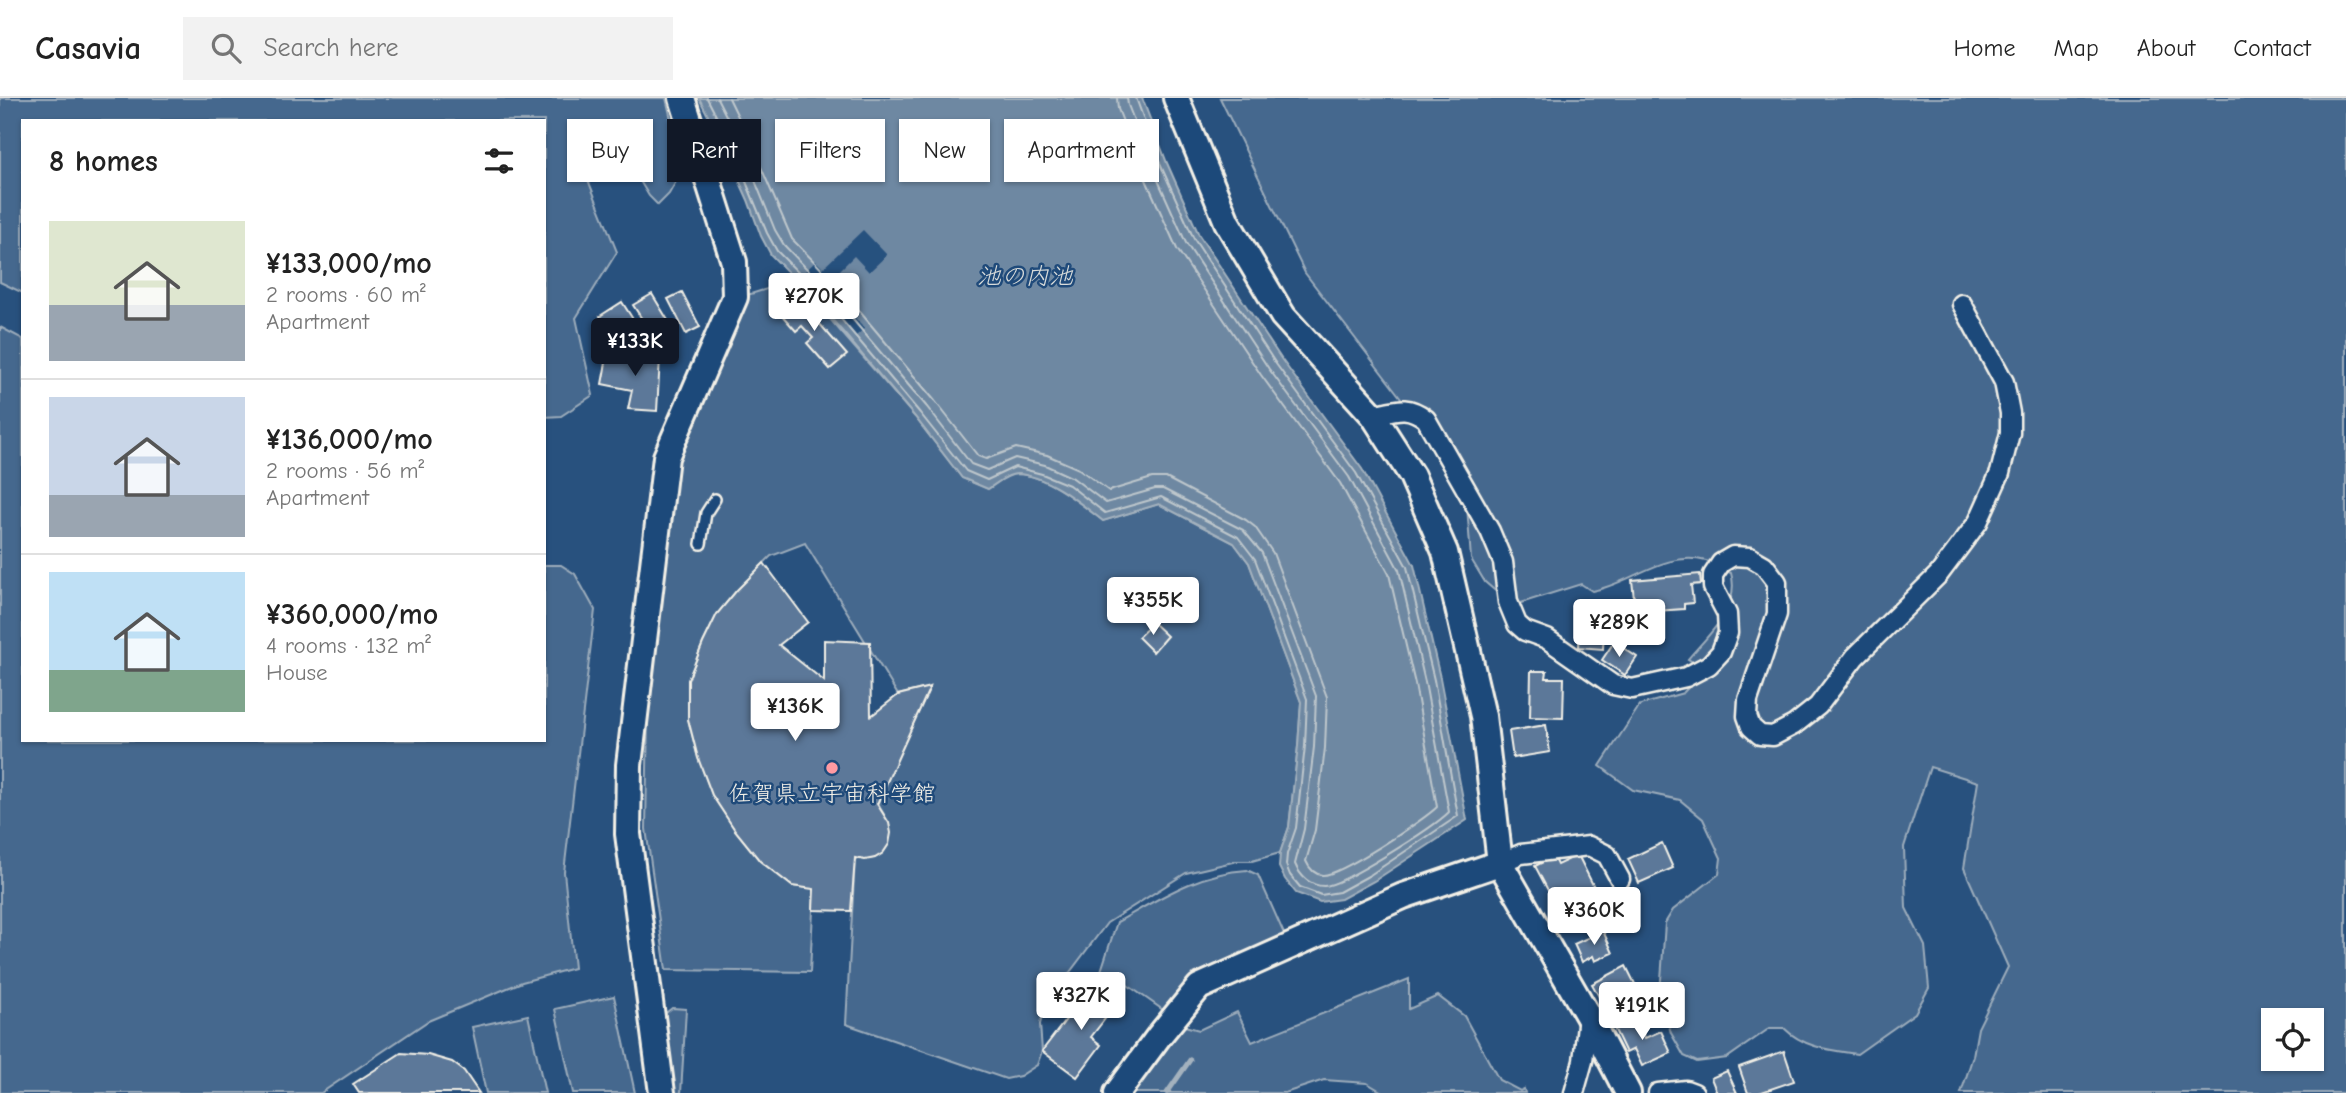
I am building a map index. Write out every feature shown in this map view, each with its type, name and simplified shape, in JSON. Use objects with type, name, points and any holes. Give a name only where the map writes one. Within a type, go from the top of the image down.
[{"type":"street","points":[[662,1093],[628,834],[629,765],[666,457],[735,298],[734,262],[682,98]]},
{"type":"street","points":[[1176,98],[1227,222],[1283,316],[1373,415],[1412,476],[1445,552],[1483,716],[1500,863],[1628,1093]]},
{"type":"street","points":[[1373,415],[1413,409],[1426,419],[1490,531],[1503,562],[1508,602],[1517,624],[1525,631],[1547,639],[1613,685],[1632,689],[1686,677],[1709,666],[1721,652],[1728,633],[1727,614],[1713,587],[1713,575],[1721,563],[1733,556],[1751,558],[1764,565],[1777,582],[1777,614],[1748,700],[1747,716],[1751,727],[1760,734],[1773,736],[1794,725],[1818,706],[1856,657],[1939,574],[1978,523],[2000,473],[2010,433],[2010,413],[2004,382],[1962,304]]},
{"type":"street","points":[[1117,1093],[1199,986],[1403,896],[1521,854],[1589,846],[1607,855],[1620,879]]},
{"type":"street","points":[[1574,1093],[1583,1061],[1587,1016]]},
{"type":"street","points":[[1658,1093],[1686,1090],[1694,1093]]},
{"type":"lane","points":[[701,544],[706,513],[715,499]]},
{"type":"shaded area","points":[[0,98],[666,98],[671,119],[667,119],[667,182],[676,182],[658,205],[641,182],[653,182],[653,119],[567,119],[567,182],[589,182],[617,252],[576,318],[593,395],[561,416],[546,417],[546,119],[21,119],[21,292],[0,282]]},
{"type":"shaded area","points":[[1220,98],[2346,98],[2346,1093],[1961,1093],[1973,1056],[1978,1028],[2008,967],[1964,868],[1978,782],[1930,767],[1904,847],[1906,908],[1925,946],[1929,988],[1915,1013],[1857,1054],[1818,1047],[1800,1040],[1784,1028],[1770,1028],[1727,1058],[1697,1062],[1684,1056],[1671,1033],[1660,994],[1665,923],[1673,910],[1719,874],[1721,858],[1703,819],[1680,800],[1633,790],[1600,766],[1640,705],[1683,693],[1705,670],[1688,659],[1727,609],[1733,585],[1731,573],[1706,561],[1676,560],[1592,591],[1581,584],[1521,603],[1507,601],[1485,582],[1471,559],[1467,506],[1414,415],[1305,273]]},
{"type":"shaded area","points":[[796,280],[915,417],[962,478],[988,489],[1009,476],[1028,475],[1063,491],[1103,521],[1159,504],[1234,543],[1249,563],[1301,702],[1289,827],[1280,853],[1186,873],[1107,923],[1046,1004],[1040,1024],[1042,1051],[1037,1065],[1020,1076],[1006,1079],[846,1024],[855,858],[868,859],[878,856],[888,843],[887,824],[877,804],[930,687],[898,695],[805,543],[771,556],[717,614],[688,680],[688,719],[698,758],[712,795],[735,830],[760,861],[792,886],[814,889],[810,972],[666,970],[646,829],[650,594],[671,459],[744,296]]},
{"type":"shaded area","points":[[0,327],[21,338],[21,742],[546,742],[546,565],[561,565],[575,574],[595,610],[564,872],[574,968],[522,982],[428,1021],[321,1093],[0,1093]]},
{"type":"shaded area","points":[[1247,870],[1258,875],[1285,936],[1166,1012],[1126,984],[1117,994],[1098,980],[1117,922],[1163,896],[1195,882]]},
{"type":"shaded area","points":[[1409,979],[1409,1009],[1438,996],[1464,1016],[1499,1080],[1520,1091],[1524,1089],[1525,1093],[1384,1093],[1367,1083],[1324,1080],[1285,1093],[1130,1093],[1181,1025],[1199,1030],[1237,1012],[1252,1042]]},
{"type":"shaded area","points":[[614,996],[635,1093],[573,1093],[555,1009]]},
{"type":"shaded area","points":[[672,1008],[686,1009],[681,1093],[671,1093],[661,1017]]},
{"type":"shaded area","points":[[528,1015],[545,1093],[486,1093],[472,1027]]},
{"type":"water","name":"池の内池","points":[[699,98],[1142,98],[1150,119],[1004,119],[1004,182],[1159,182],[1159,142],[1199,235],[1282,360],[1362,469],[1414,565],[1440,678],[1467,820],[1374,881],[1341,899],[1320,902],[1296,893],[1279,867],[1280,853],[1289,827],[1301,702],[1249,563],[1234,543],[1159,504],[1103,521],[1063,491],[1040,479],[1017,474],[988,489],[962,478],[915,417],[819,304],[771,255],[740,182],[761,182],[761,119],[710,119]]},
{"type":"pier","points":[[863,230],[887,255],[869,272],[854,256],[832,278],[839,285],[828,295],[850,318],[853,316],[865,328],[856,336],[823,302],[819,304],[796,280],[816,261],[823,268]]},
{"type":"building","points":[[682,292],[700,327],[686,334],[668,299]]},
{"type":"building","points":[[652,294],[669,322],[651,333],[633,305]]},
{"type":"building","points":[[797,298],[847,355],[830,369],[807,343],[813,338],[802,326],[796,331],[780,313]]},
{"type":"building","points":[[622,302],[643,335],[620,349],[600,316]]},
{"type":"building","points":[[608,352],[660,358],[657,411],[628,409],[632,390],[602,384]]},
{"type":"building","points":[[764,563],[808,622],[779,645],[824,681],[824,640],[870,642],[871,716],[898,695],[930,687],[877,804],[889,823],[889,844],[883,853],[875,858],[855,858],[851,911],[813,910],[814,889],[792,886],[760,861],[712,795],[698,758],[688,719],[688,680],[717,614]]},
{"type":"building","points":[[1700,574],[1701,584],[1691,585],[1693,603],[1684,604],[1684,609],[1656,611],[1656,606],[1635,608],[1632,580]]},
{"type":"building","points":[[1153,623],[1167,636],[1153,652],[1138,637]]},
{"type":"building","points":[[1580,629],[1604,630],[1603,649],[1579,647]]},
{"type":"building","points":[[1614,642],[1637,657],[1625,675],[1602,660]]},
{"type":"building","points":[[1531,671],[1547,671],[1546,678],[1564,678],[1563,718],[1530,717]]},
{"type":"building","points":[[1546,725],[1550,752],[1513,758],[1509,731]]},
{"type":"building","points":[[1662,843],[1673,868],[1639,883],[1628,859]]},
{"type":"building","points":[[1578,855],[1605,909],[1581,921],[1573,904],[1559,911],[1535,866],[1553,857],[1557,865]]},
{"type":"building","points":[[1603,931],[1613,953],[1595,961],[1593,956],[1582,962],[1574,944]]},
{"type":"building","points":[[1626,966],[1638,990],[1619,1000],[1617,995],[1602,1002],[1592,984]]},
{"type":"building","points":[[1093,984],[1118,1002],[1091,1037],[1101,1045],[1077,1077],[1042,1051]]},
{"type":"building","points":[[1636,1018],[1645,1038],[1661,1031],[1671,1053],[1642,1066],[1634,1049],[1626,1053],[1614,1028]]},
{"type":"building","points":[[1784,1051],[1794,1081],[1759,1093],[1748,1093],[1739,1067]]},
{"type":"building","points":[[401,1053],[428,1055],[452,1062],[464,1071],[479,1093],[359,1093],[353,1084]]},
{"type":"building","points":[[1727,1071],[1737,1093],[1717,1093],[1711,1078]]},
{"type":"waterway","points":[[1167,1093],[1190,1060]]},
{"type":"place","name":"佐賀県立宇宙科学館","points":[[832,768]]}]
